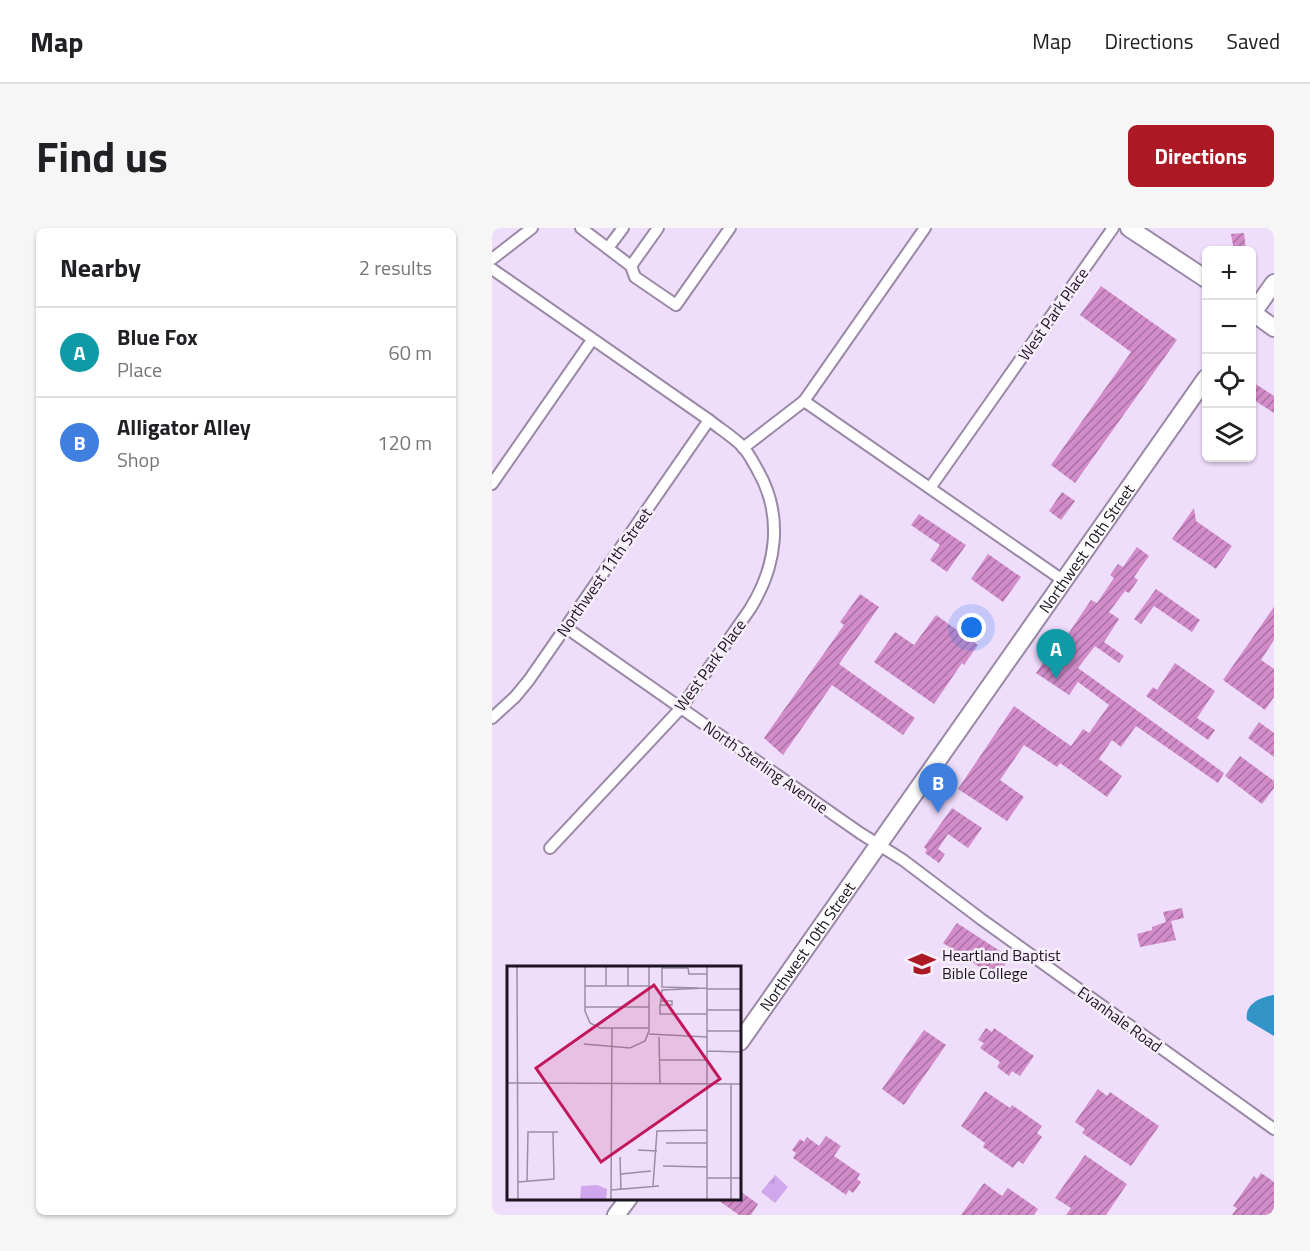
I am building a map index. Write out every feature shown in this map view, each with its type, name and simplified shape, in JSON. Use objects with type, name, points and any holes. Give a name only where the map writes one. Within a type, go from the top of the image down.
[{"type":"main road","points":[[1129,228],[1202,276]]},
{"type":"main road","points":[[1256,308],[1274,283]]},
{"type":"main road","points":[[1256,316],[1274,328]]},
{"type":"main road","name":"Northwest 10th Street","points":[[741,1041],[1202,384]]},
{"type":"main road","points":[[616,1215],[627,1200]]},
{"type":"street","points":[[492,259],[532,228]]},
{"type":"street","points":[[581,228],[632,266],[635,277],[675,304],[730,228]]},
{"type":"street","points":[[608,248],[623,228]]},
{"type":"street","points":[[632,266],[658,228]]},
{"type":"street","points":[[744,448],[804,401],[925,228]]},
{"type":"street","name":"West Park Place","points":[[930,488],[1113,228]]},
{"type":"street","name":"West Park Place","points":[[492,269],[709,420],[744,448],[770,495],[774,528],[771,561],[760,593],[681,708],[550,848]]},
{"type":"street","points":[[492,484],[592,340]]},
{"type":"street","points":[[804,401],[1064,581]]},
{"type":"street","name":"Northwest 11th Street","points":[[492,717],[515,697],[709,420]]},
{"type":"street","name":"North Sterling Avenue","points":[[565,627],[879,844]]},
{"type":"street","name":"Evanhale Road","points":[[879,844],[1274,1129]]},
{"type":"green space","points":[[775,1175],[788,1187],[775,1203],[761,1192]]},
{"type":"water","points":[[1274,995],[1274,1036],[1247,1020],[1247,1014],[1254,1002]]},
{"type":"building","points":[[1244,233],[1246,246],[1233,246],[1231,234]]},
{"type":"building","points":[[1101,286],[1177,340],[1075,483],[1051,465],[1131,352],[1080,315]]},
{"type":"building","points":[[1256,384],[1274,396],[1274,413],[1256,401]]},
{"type":"building","points":[[1062,492],[1075,501],[1061,520],[1049,511]]},
{"type":"building","points":[[1194,508],[1196,521],[1232,546],[1216,569],[1172,539]]},
{"type":"building","points":[[919,514],[966,545],[947,572],[930,560],[940,545],[911,525]]},
{"type":"building","points":[[1137,547],[1149,556],[1134,577],[1138,580],[1129,593],[1125,591],[1109,612],[1119,619],[1104,642],[1124,656],[1119,663],[1095,646],[1078,668],[1224,773],[1218,783],[1136,726],[1121,747],[1112,740],[1099,759],[1122,776],[1107,797],[1060,763],[1057,767],[1024,745],[1000,780],[1024,797],[1007,821],[958,789],[1014,706],[1071,746],[1083,729],[1089,733],[1109,705],[1078,682],[1069,695],[1036,673],[1043,663],[1046,665],[1091,600],[1097,603],[1114,578],[1110,575],[1118,564],[1123,567]]},
{"type":"building","points":[[988,554],[1021,577],[1003,602],[971,579]]},
{"type":"building","points":[[1156,589],[1200,620],[1192,632],[1154,606],[1141,624],[1134,619]]},
{"type":"building","points":[[860,594],[879,607],[839,664],[915,718],[903,735],[832,685],[783,755],[764,738],[844,625],[840,622]]},
{"type":"building","points":[[1274,607],[1274,640],[1261,660],[1274,669],[1274,697],[1265,710],[1223,680]]},
{"type":"building","points":[[936,615],[978,645],[964,665],[962,663],[934,704],[874,662],[895,632],[914,645]]},
{"type":"building","points":[[1175,663],[1215,691],[1197,718],[1215,730],[1208,740],[1146,696],[1153,687],[1157,690]]},
{"type":"building","points":[[1259,722],[1274,733],[1274,757],[1248,738]]},
{"type":"building","points":[[1240,756],[1274,781],[1274,788],[1262,804],[1225,776]]},
{"type":"building","points":[[952,808],[982,828],[968,848],[948,834],[938,849],[945,854],[939,863],[925,853],[927,850],[924,847]]},
{"type":"building","points":[[1182,908],[1184,918],[1171,921],[1176,940],[1140,947],[1137,934],[1152,930],[1152,927],[1166,922],[1163,912]]},
{"type":"building","points":[[957,923],[1006,955],[1003,959],[1007,962],[1001,970],[998,968],[993,976],[943,943]]},
{"type":"building","points":[[986,1028],[992,1032],[994,1028],[1034,1056],[1020,1076],[1012,1071],[1009,1076],[997,1067],[1000,1062],[980,1048],[984,1043],[978,1040]]},
{"type":"building","points":[[924,1030],[946,1045],[904,1105],[882,1089]]},
{"type":"building","points":[[1098,1089],[1107,1096],[1110,1092],[1159,1126],[1131,1166],[1082,1133],[1085,1129],[1075,1122]]},
{"type":"building","points":[[985,1091],[1010,1108],[1012,1105],[1042,1126],[1037,1133],[1042,1137],[1023,1164],[1018,1161],[1013,1168],[983,1147],[985,1143],[961,1126]]},
{"type":"building","points":[[826,1136],[841,1146],[834,1156],[860,1174],[857,1179],[861,1182],[853,1193],[849,1190],[846,1195],[793,1158],[796,1153],[792,1150],[800,1139],[804,1142],[807,1137],[819,1146]]},
{"type":"building","points":[[1085,1155],[1127,1184],[1106,1215],[1066,1215],[1071,1208],[1055,1198]]},
{"type":"building","points":[[1261,1173],[1274,1182],[1274,1215],[1232,1215],[1237,1208],[1233,1206],[1254,1176],[1257,1179]]},
{"type":"building","points":[[984,1183],[1002,1196],[1008,1188],[1038,1209],[1034,1215],[961,1215]]},
{"type":"building","points":[[741,1192],[758,1204],[751,1215],[739,1215],[718,1200],[741,1200]]},
{"type":"place","name":"Blue Fox","points":[[1056,679]]},
{"type":"place","name":"Alligator Alley","points":[[938,813]]},
{"type":"place","name":"Heartland Baptist Bible College","points":[[922,964]]}]
